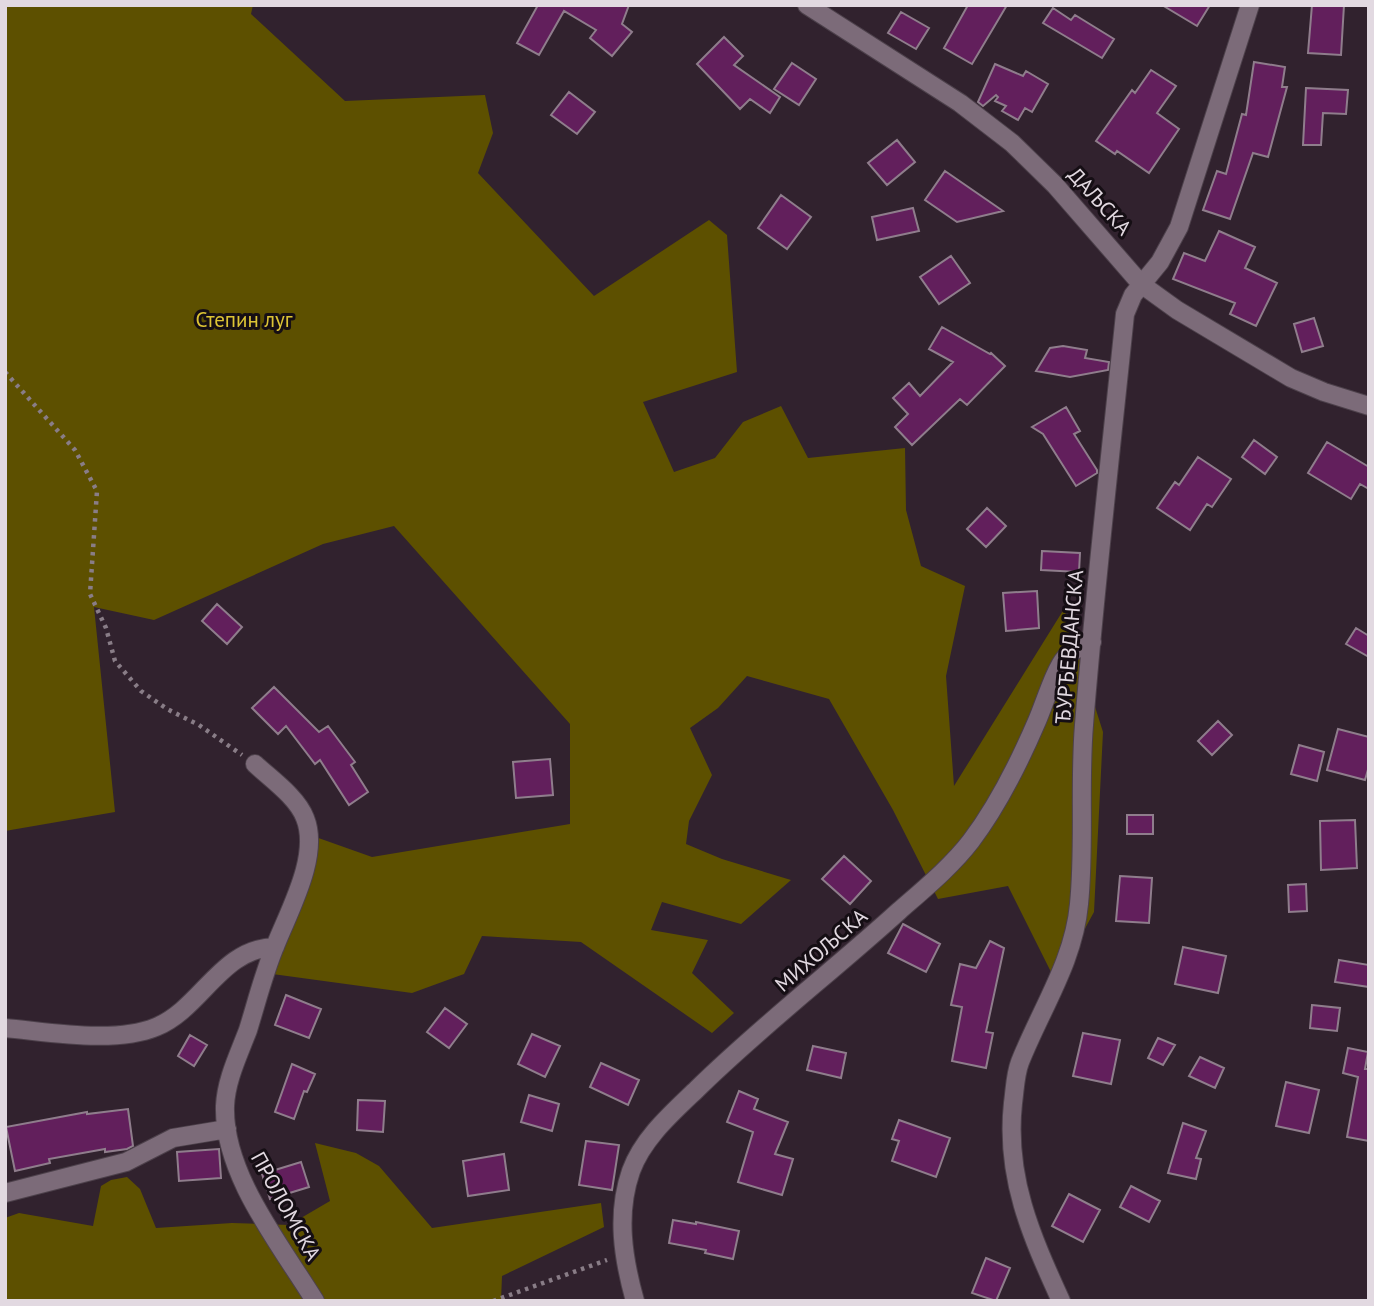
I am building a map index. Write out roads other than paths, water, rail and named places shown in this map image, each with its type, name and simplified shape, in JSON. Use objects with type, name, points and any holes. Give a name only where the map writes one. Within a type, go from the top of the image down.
[{"type":"street","name":"ДАЉСКА","points":[[807,5],[960,103],[1012,142],[1055,185],[1141,284],[1177,310],[1291,378],[1324,393],[1369,405]]},
{"type":"street","name":"ЂУРЂЕВДАНСКА","points":[[1061,1301],[1038,1251],[1019,1195],[1013,1164],[1012,1128],[1018,1066],[1070,951],[1076,928],[1081,871],[1084,727],[1125,314],[1133,295],[1160,261],[1179,227],[1250,5]]},
{"type":"street","name":"МИХОЉСКА","points":[[635,1301],[624,1254],[622,1211],[631,1171],[642,1147],[718,1068],[887,922],[947,868],[969,844],[1019,762],[1064,659],[1079,646],[1092,642]]},
{"type":"street","name":"ПРОЛОМСКА","points":[[255,764],[304,815],[310,835],[296,898],[275,947],[230,1080],[225,1104],[227,1129],[236,1167],[247,1192],[314,1301]]},
{"type":"street","points":[[5,1028],[120,1035],[149,1029],[185,1008],[241,955],[251,950],[275,947]]},
{"type":"street","points":[[5,1193],[126,1162],[173,1138],[227,1129]]},
{"type":"park label","name":"Степин луг","points":[[244,319]]}]
